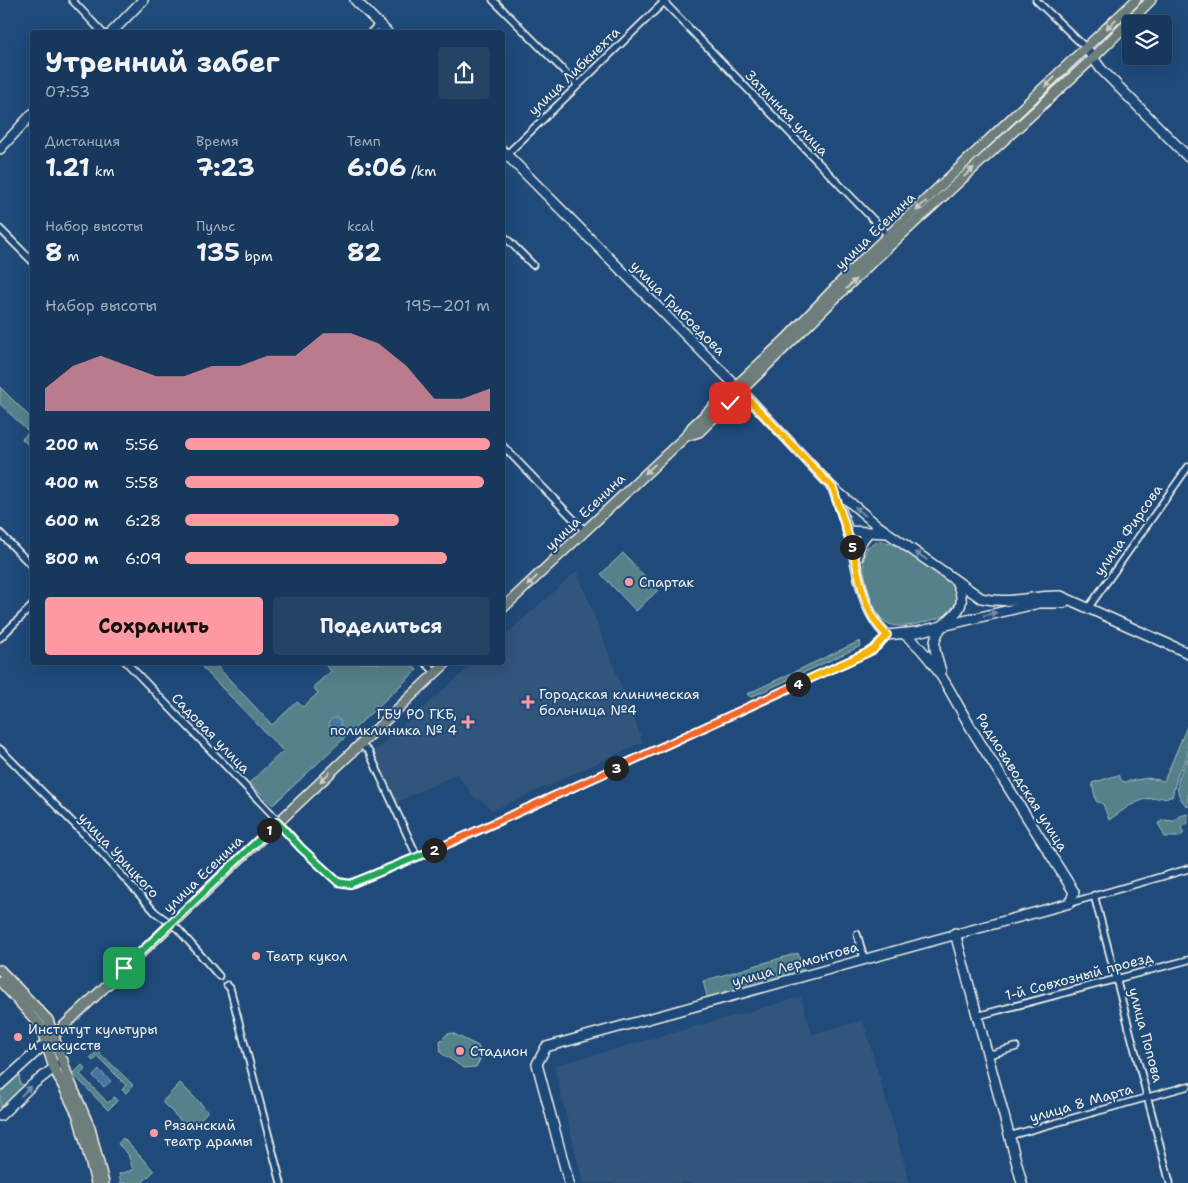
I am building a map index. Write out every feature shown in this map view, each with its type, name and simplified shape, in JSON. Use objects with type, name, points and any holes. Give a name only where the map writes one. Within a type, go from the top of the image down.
[{"type":"main road","name":"улица Есенина","points":[[505,606],[686,436],[692,428],[738,388],[1136,0]]},
{"type":"main road","name":"улица Есенина","points":[[892,239],[1092,58],[1151,0]]},
{"type":"main road","name":"улица Есенина","points":[[47,1042],[444,665]]},
{"type":"main road","points":[[0,970],[48,1020],[90,1128],[104,1183]]},
{"type":"main road","points":[[0,981],[40,1025],[54,1068],[78,1116],[96,1183]]},
{"type":"street","points":[[72,0],[100,30]]},
{"type":"street","points":[[114,30],[143,0]]},
{"type":"street","points":[[355,0],[385,30]]},
{"type":"street","points":[[493,0],[578,85]]},
{"type":"street","points":[[1036,0],[1086,48],[1092,58],[1188,157]]},
{"type":"street","name":"улица Либкнехта","points":[[505,154],[663,1]]},
{"type":"street","name":"Затинная улица","points":[[663,1],[892,239]]},
{"type":"street","points":[[373,30],[379,24]]},
{"type":"street","points":[[0,149],[30,116]]},
{"type":"street","name":"улица Грибоедова","points":[[505,156],[738,388],[833,488],[887,533]]},
{"type":"street","points":[[0,228],[30,260]]},
{"type":"street","points":[[505,237],[533,265]]},
{"type":"street","points":[[505,448],[585,531]]},
{"type":"street","name":"улица Фирсова","points":[[1085,606],[1188,467]]},
{"type":"street","points":[[833,488],[848,532],[868,606],[878,627],[887,635],[904,634],[1040,603],[1085,606]]},
{"type":"street","points":[[858,569],[858,549],[862,540],[878,526]]},
{"type":"street","points":[[848,532],[887,533],[981,598],[995,602],[1011,602],[1043,595],[1061,596],[1188,653]]},
{"type":"street","points":[[0,533],[30,564]]},
{"type":"street","points":[[941,676],[935,644],[943,625],[956,615],[962,604],[962,593],[955,579]]},
{"type":"street","points":[[0,638],[30,608]]},
{"type":"street","points":[[904,634],[921,649],[941,676]]},
{"type":"street","points":[[277,822],[301,848],[338,882],[350,884],[465,837],[867,653],[879,645],[887,635]]},
{"type":"street","name":"Садовая улица","points":[[129,665],[277,822]]},
{"type":"street","points":[[428,665],[436,673]]},
{"type":"street","name":"Радиозаводская улица","points":[[941,676],[1074,892],[1070,902]]},
{"type":"street","points":[[360,744],[369,752],[417,856]]},
{"type":"street","name":"улица Урицкого","points":[[0,749],[92,842],[155,912],[171,924],[219,976]]},
{"type":"street","name":"улица Лермонтова","points":[[569,1183],[537,1064],[546,1047],[1188,869]]},
{"type":"street","name":"улица Попова","points":[[1094,895],[1170,1183]]},
{"type":"street","points":[[955,933],[1022,1183]]},
{"type":"street","points":[[858,934],[864,958]]},
{"type":"street","name":"1-й Совхозный проезд","points":[[977,1016],[1188,960]]},
{"type":"street","points":[[227,985],[230,988],[281,1183]]},
{"type":"street","name":"улица Есенина","points":[[0,1085],[47,1042]]},
{"type":"street","points":[[988,1055],[1016,1047]]},
{"type":"street","points":[[0,1116],[63,1061]]},
{"type":"street","name":"улица 8 Марта","points":[[1009,1136],[1188,1086]]},
{"type":"shaded area","name":"Городская клиническая больница №4","points":[[577,571],[643,742],[492,811],[484,802],[475,798],[457,774],[395,803],[373,752],[472,665],[505,665],[505,635]]},
{"type":"shaded area","points":[[333,718],[337,718],[341,724],[337,730],[333,730],[329,726],[329,722]]},
{"type":"shaded area","points":[[801,997],[812,1034],[863,1020],[910,1183],[583,1183],[554,1066]]},
{"type":"shaded area","points":[[99,1070],[111,1081],[104,1087],[93,1076]]},
{"type":"green space","points":[[0,387],[30,417],[30,447],[22,439],[29,432],[0,404]]},
{"type":"green space","points":[[878,541],[907,551],[951,582],[957,596],[953,612],[925,622],[902,626],[893,625],[880,617],[872,600],[864,567],[867,547]]},
{"type":"green space","name":"Спартак","points":[[623,553],[658,590],[636,611],[601,574]]},
{"type":"green space","points":[[860,641],[861,646],[751,697],[747,694]]},
{"type":"green space","points":[[200,665],[216,665],[272,725],[297,702],[303,707],[318,693],[313,687],[331,671],[325,665],[412,665],[417,670],[273,805],[249,783],[283,751]]},
{"type":"green space","points":[[1188,724],[1188,755],[1178,773],[1172,797],[1145,799],[1129,806],[1109,820],[1103,804],[1096,801],[1092,783],[1118,775],[1123,782],[1148,778],[1164,781]]},
{"type":"green space","points":[[1188,758],[1188,807],[1179,795],[1178,783]]},
{"type":"green space","points":[[1188,814],[1188,823],[1181,828],[1184,833],[1179,837],[1165,837],[1158,823],[1164,820],[1174,821],[1179,816]]},
{"type":"green space","points":[[798,953],[804,973],[708,1000],[703,981]]},
{"type":"green space","name":"Стадион","points":[[452,1033],[478,1046],[482,1056],[476,1067],[464,1068],[441,1053],[440,1041],[447,1034]]},
{"type":"green space","points":[[98,1051],[133,1085],[126,1093],[122,1090],[126,1085],[98,1057],[93,1061],[90,1058]]},
{"type":"green space","points":[[82,1065],[86,1069],[80,1074],[108,1103],[114,1097],[117,1101],[108,1110],[73,1074]]},
{"type":"green space","points":[[19,1074],[20,1084],[29,1085],[0,1112],[0,1090]]},
{"type":"green space","points":[[180,1083],[208,1111],[190,1130],[162,1102]]},
{"type":"green space","points":[[123,1138],[154,1171],[142,1183],[121,1183],[119,1174],[133,1170],[128,1154],[118,1144]]},
{"type":"tunnel","points":[[219,976],[227,985]]},
{"type":"place","name":"Спартак","points":[[629,582]]},
{"type":"place","name":"Городская клиническая больница №4","points":[[528,702]]},
{"type":"place","name":"ГБУ РО ГКБ, поликлиника № 4","points":[[468,722]]},
{"type":"place","name":"Театр кукол","points":[[256,956]]},
{"type":"place","name":"Институт культуры и искусств","points":[[18,1037]]},
{"type":"place","name":"Стадион","points":[[460,1051]]},
{"type":"place","name":"Рязанский театр драмы","points":[[154,1133]]},
{"type":"route","points":[[124,968],[277,822],[301,848],[338,882],[350,884],[376,875],[465,837],[867,653],[879,645],[887,635],[878,627],[868,606],[848,532],[833,488],[741,391],[730,403]]}]
